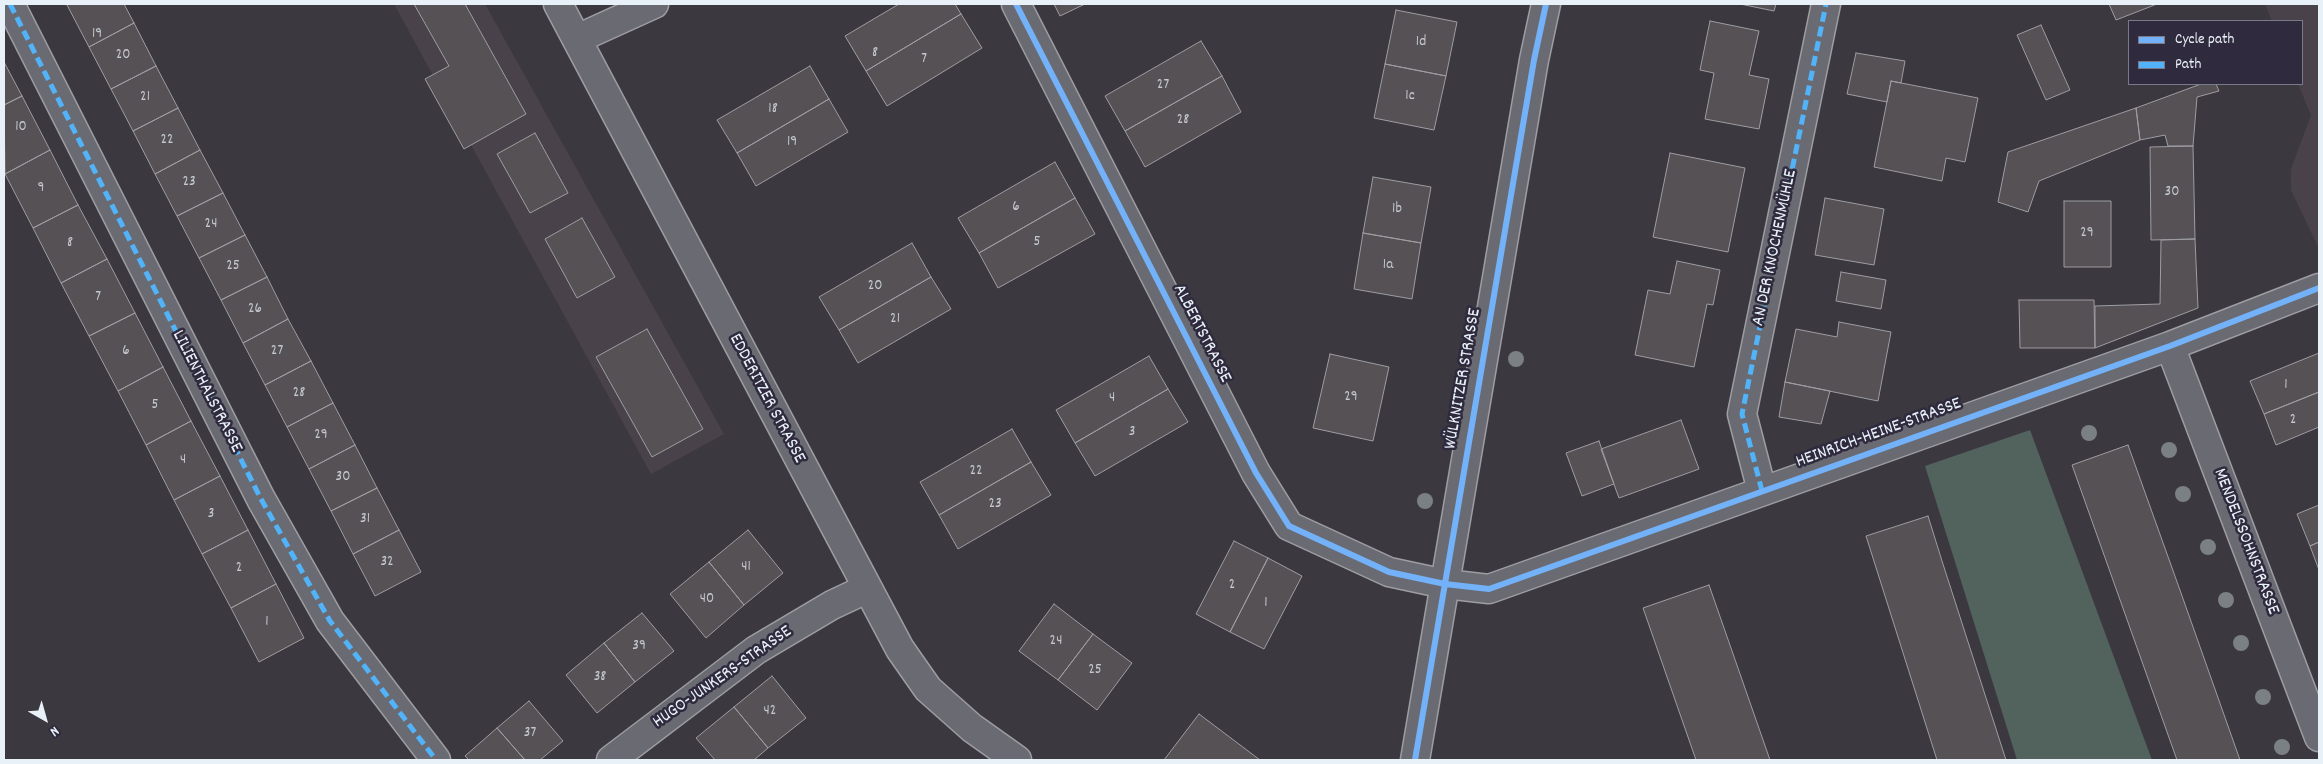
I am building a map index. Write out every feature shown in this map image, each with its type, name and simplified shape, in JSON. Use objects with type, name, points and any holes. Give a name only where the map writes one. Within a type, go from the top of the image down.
[{"type":"street","name":"LILIENTHALSTRASSE","points":[[10,4],[260,499],[330,621],[436,760]]},
{"type":"street","name":"EDDERITZER STRASSE","points":[[558,4],[866,589],[900,649],[928,689],[972,728],[1017,760]]},
{"type":"street","points":[[577,39],[654,4]]},
{"type":"street","name":"ALBERTSTRASSE","points":[[1016,4],[1256,473],[1289,526],[1389,572],[1445,584]]},
{"type":"street","name":"WÜLKNITZER STRASSE","points":[[1415,760],[1532,70],[1546,4]]},
{"type":"street","name":"AN DER KNOCHENMÜHLE","points":[[1762,491],[1742,414],[1826,4]]},
{"type":"street","name":"HEINRICH-HEINE-STRASSE","points":[[1445,584],[1489,589],[2170,346],[2319,288]]},
{"type":"street","name":"MENDELSSOHNSTRASSE","points":[[2170,346],[2319,737]]},
{"type":"street","name":"HUGO-JUNKERS-STRASSE","points":[[611,760],[756,650],[832,605],[866,589]]},
{"type":"shaded area","points":[[394,4],[485,4],[724,434],[651,474]]},
{"type":"shaded area","points":[[2265,4],[2319,4],[2319,249],[2291,190],[2291,169],[2311,115],[2298,85],[2303,85],[2303,20],[2272,20]]},
{"type":"shaded area","points":[[2030,430],[2152,760],[2017,760],[1925,466]]},
{"type":"building","points":[[124,4],[134,23],[89,47],[67,5]]},
{"type":"building","points":[[414,4],[465,4],[526,114],[464,149],[425,79],[449,66]]},
{"type":"building","points":[[899,4],[955,4],[961,14],[866,71],[845,36]]},
{"type":"building","points":[[1054,4],[1085,4],[1060,16]]},
{"type":"building","points":[[1740,4],[1776,4],[1774,11]]},
{"type":"building","points":[[2109,4],[2157,4],[2116,20]]},
{"type":"building","points":[[1396,10],[1457,22],[1446,76],[1385,64]]},
{"type":"building","points":[[961,14],[982,48],[887,106],[866,71]]},
{"type":"building","points":[[1710,21],[1759,31],[1749,75],[1769,79],[1759,129],[1705,119],[1714,73],[1700,70]]},
{"type":"building","points":[[134,23],[156,66],[111,89],[89,47]]},
{"type":"building","points":[[2041,25],[2070,90],[2046,100],[2017,35]]},
{"type":"building","points":[[1201,41],[1222,76],[1125,131],[1105,96]]},
{"type":"building","points":[[1856,53],[1905,61],[1901,83],[1891,81],[1887,102],[1847,94]]},
{"type":"building","points":[[4,62],[22,96],[4,105]]},
{"type":"building","points":[[1385,64],[1446,76],[1434,130],[1374,118]]},
{"type":"building","points":[[156,66],[178,108],[133,131],[111,89]]},
{"type":"building","points":[[810,66],[829,99],[737,153],[717,120]]},
{"type":"building","points":[[1222,76],[1241,112],[1145,167],[1125,131]]},
{"type":"building","points":[[1891,81],[1978,98],[1965,162],[1946,158],[1942,181],[1874,167]]},
{"type":"building","points":[[2198,85],[2216,85],[2219,91],[2197,97],[2193,146],[2168,146],[2165,135],[2140,140],[2136,108]]},
{"type":"building","points":[[22,96],[50,150],[5,174],[4,105]]},
{"type":"building","points":[[829,99],[848,132],[756,186],[737,153]]},
{"type":"building","points":[[178,108],[200,150],[155,174],[133,131]]},
{"type":"building","points":[[2136,108],[2140,140],[2039,181],[2028,212],[1998,202],[2008,152]]},
{"type":"building","points":[[535,133],[568,193],[530,213],[497,154]]},
{"type":"building","points":[[2193,146],[2195,239],[2151,240],[2150,147]]},
{"type":"building","points":[[50,150],[78,205],[33,228],[5,174]]},
{"type":"building","points":[[200,150],[223,193],[177,216],[155,174]]},
{"type":"building","points":[[1670,153],[1745,168],[1728,252],[1653,237]]},
{"type":"building","points":[[1055,162],[1075,198],[979,253],[958,218]]},
{"type":"building","points":[[1373,177],[1431,187],[1421,243],[1363,233]]},
{"type":"building","points":[[223,193],[245,235],[199,258],[177,216]]},
{"type":"building","points":[[1075,198],[1095,234],[998,288],[979,253]]},
{"type":"building","points":[[1825,198],[1884,209],[1874,265],[1815,255]]},
{"type":"building","points":[[2064,201],[2111,201],[2111,267],[2064,267]]},
{"type":"building","points":[[78,205],[107,259],[61,283],[33,228]]},
{"type":"building","points":[[582,218],[615,277],[577,298],[545,239]]},
{"type":"building","points":[[1363,233],[1421,243],[1412,299],[1354,289]]},
{"type":"building","points":[[245,235],[267,277],[221,300],[199,258]]},
{"type":"building","points":[[2195,239],[2198,308],[2095,348],[2095,306],[2160,304],[2161,240]]},
{"type":"building","points":[[912,243],[931,277],[839,330],[819,297]]},
{"type":"building","points":[[107,259],[135,313],[89,336],[61,283]]},
{"type":"building","points":[[1677,261],[1720,270],[1713,305],[1707,304],[1694,367],[1635,355],[1648,290],[1670,294]]},
{"type":"building","points":[[1841,272],[1886,280],[1881,309],[1836,301]]},
{"type":"building","points":[[267,277],[288,319],[243,343],[221,300]]},
{"type":"building","points":[[931,277],[951,309],[858,363],[839,330]]},
{"type":"building","points":[[2019,300],[2094,300],[2095,348],[2020,348]]},
{"type":"building","points":[[135,313],[163,367],[118,391],[89,336]]},
{"type":"building","points":[[288,319],[311,361],[265,385],[243,343]]},
{"type":"building","points":[[1839,322],[1891,332],[1878,401],[1785,382],[1796,329],[1837,337]]},
{"type":"building","points":[[647,329],[703,429],[652,457],[596,357]]},
{"type":"building","points":[[2319,353],[2319,392],[2264,414],[2250,381]]},
{"type":"building","points":[[1330,354],[1389,367],[1373,441],[1313,428]]},
{"type":"building","points":[[1149,356],[1168,389],[1075,443],[1056,410]]},
{"type":"building","points":[[311,361],[333,403],[287,427],[265,385]]},
{"type":"building","points":[[163,367],[191,421],[146,445],[118,391]]},
{"type":"building","points":[[1785,382],[1830,391],[1821,424],[1779,417]]},
{"type":"building","points":[[1168,389],[1188,422],[1095,476],[1075,443]]},
{"type":"building","points":[[2319,392],[2319,427],[2276,445],[2264,414]]},
{"type":"building","points":[[333,403],[355,445],[309,469],[287,427]]},
{"type":"building","points":[[1681,420],[1699,469],[1619,498],[1601,449]]},
{"type":"building","points":[[191,421],[220,476],[174,500],[146,445]]},
{"type":"building","points":[[1012,429],[1031,462],[939,515],[920,482]]},
{"type":"building","points":[[1599,441],[1614,484],[1582,496],[1566,453]]},
{"type":"building","points":[[355,445],[377,488],[331,511],[309,469]]},
{"type":"building","points":[[2128,445],[2240,760],[2177,760],[2072,465]]},
{"type":"building","points":[[1031,462],[1051,495],[958,549],[939,515]]},
{"type":"building","points":[[220,476],[248,530],[202,554],[174,500]]},
{"type":"building","points":[[377,488],[399,530],[353,554],[331,511]]},
{"type":"building","points":[[2319,505],[2319,542],[2310,546],[2297,514]]},
{"type":"building","points":[[1928,516],[2006,760],[1937,760],[1866,536]]},
{"type":"building","points":[[248,530],[276,584],[231,608],[202,554]]},
{"type":"building","points":[[399,530],[421,572],[375,596],[353,554]]},
{"type":"building","points":[[748,530],[783,573],[744,605],[709,562]]},
{"type":"building","points":[[1234,541],[1268,558],[1230,632],[1196,614]]},
{"type":"building","points":[[2319,542],[2319,570],[2310,546]]},
{"type":"building","points":[[1268,558],[1302,576],[1264,649],[1230,632]]},
{"type":"building","points":[[709,562],[744,605],[706,638],[670,594]]},
{"type":"building","points":[[276,584],[304,638],[259,662],[231,608]]},
{"type":"building","points":[[1709,585],[1770,760],[1696,760],[1643,608]]},
{"type":"building","points":[[1054,604],[1093,634],[1058,680],[1019,651]]},
{"type":"building","points":[[642,613],[674,651],[635,682],[604,643]]},
{"type":"building","points":[[1093,634],[1132,663],[1097,710],[1058,680]]},
{"type":"building","points":[[604,643],[635,682],[597,713],[566,675]]},
{"type":"building","points":[[772,676],[806,718],[768,748],[734,707]]},
{"type":"building","points":[[529,701],[563,741],[540,760],[525,760],[497,728]]},
{"type":"building","points":[[734,707],[768,748],[754,760],[715,760],[696,738]]},
{"type":"building","points":[[1199,714],[1260,760],[1164,760]]},
{"type":"building","points":[[497,728],[525,760],[469,760],[465,756]]},
{"type":"marked path","points":[[10,4],[261,499],[330,621],[436,760]]},
{"type":"marked path","points":[[1762,491],[1742,414],[1826,4]]},
{"type":"cycle path","points":[[1016,4],[1256,473],[1289,526],[1389,572],[1445,584],[1489,589],[2170,346],[2319,288]]},
{"type":"cycle path","points":[[1415,760],[1534,60],[1546,4]]}]
